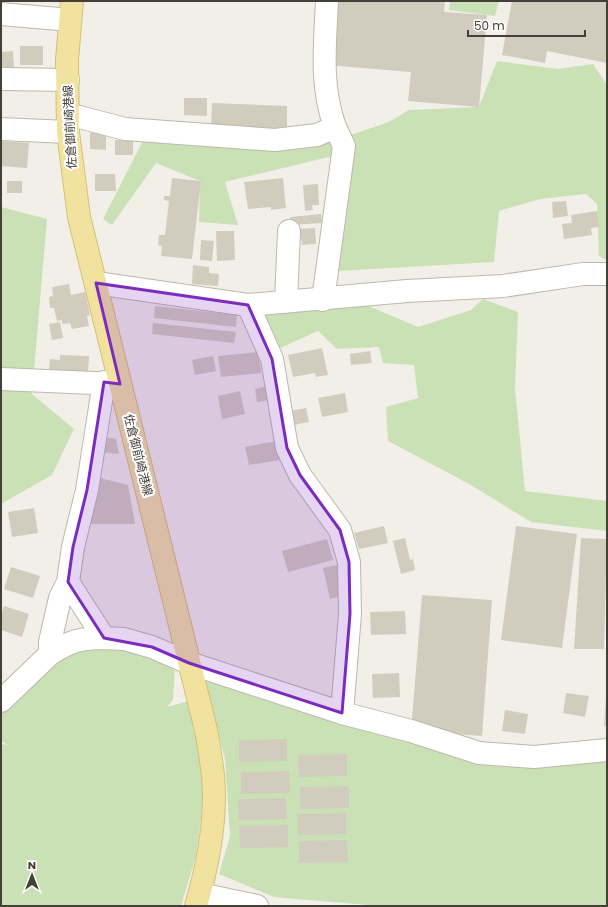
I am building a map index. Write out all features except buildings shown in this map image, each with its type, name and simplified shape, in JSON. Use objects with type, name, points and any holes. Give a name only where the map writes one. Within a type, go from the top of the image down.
[{"type":"main road","name":"佐倉御前崎港線","points":[[71,11],[68,123],[79,217],[96,283],[112,383],[189,663],[206,730],[213,777],[213,814],[208,856],[198,900]]},
{"type":"street","points":[[323,300],[344,146],[335,127],[328,106],[323,68],[327,1]]},
{"type":"street","points":[[1,14],[28,9],[71,11]]},
{"type":"street","points":[[2,79],[68,80]]},
{"type":"street","points":[[1,129],[68,123],[125,129],[275,140],[317,135],[335,127]]},
{"type":"street","points":[[286,302],[289,231]]},
{"type":"street","points":[[96,283],[248,305],[323,300],[407,291],[503,286],[583,274],[607,274]]},
{"type":"street","points":[[248,305],[272,359],[287,448],[300,476],[340,530],[349,562],[350,614],[342,712]]},
{"type":"street","points":[[1,379],[112,383],[73,547],[68,582],[60,598],[50,642],[50,654]]},
{"type":"street","points":[[68,582],[104,638]]},
{"type":"street","points":[[1,701],[50,654],[68,643],[85,638],[124,639],[152,647],[189,663],[342,712],[411,731],[479,753],[534,757],[607,750]]},
{"type":"street","points":[[198,900],[257,906]]},
{"type":"highlighted area","points":[[96,283],[248,305],[272,359],[287,448],[300,475],[340,530],[349,562],[350,614],[342,713],[189,663],[152,647],[104,638],[68,582],[73,547],[87,490],[104,382],[120,384]]},
{"type":"green space","points":[[450,1],[499,1],[495,16],[449,10]]},
{"type":"green space","points":[[497,61],[558,69],[593,64],[607,85],[607,260],[599,256],[597,204],[586,194],[540,199],[499,211],[494,262],[338,271],[344,166],[329,157],[225,182],[238,225],[199,222],[200,181],[156,163],[112,225],[103,219],[150,127],[336,140],[389,122],[409,110],[479,107]]},
{"type":"green space","points":[[1,207],[47,219],[32,394],[74,429],[52,475],[1,504]]},
{"type":"green space","points":[[352,299],[418,327],[471,310],[483,299],[518,312],[515,388],[525,491],[607,501],[607,531],[531,522],[471,485],[388,441],[386,407],[418,398],[414,365],[383,363],[379,347],[337,349],[318,331],[278,349],[262,308]]},
{"type":"green space","points":[[104,644],[175,662],[173,700],[167,707],[189,701],[206,782],[196,856],[181,906],[1,906],[1,744],[8,745],[1,741],[1,709],[55,657]]},
{"type":"green space","points":[[203,676],[482,761],[607,754],[607,906],[380,906],[274,897],[219,874],[230,836],[225,759]]}]
